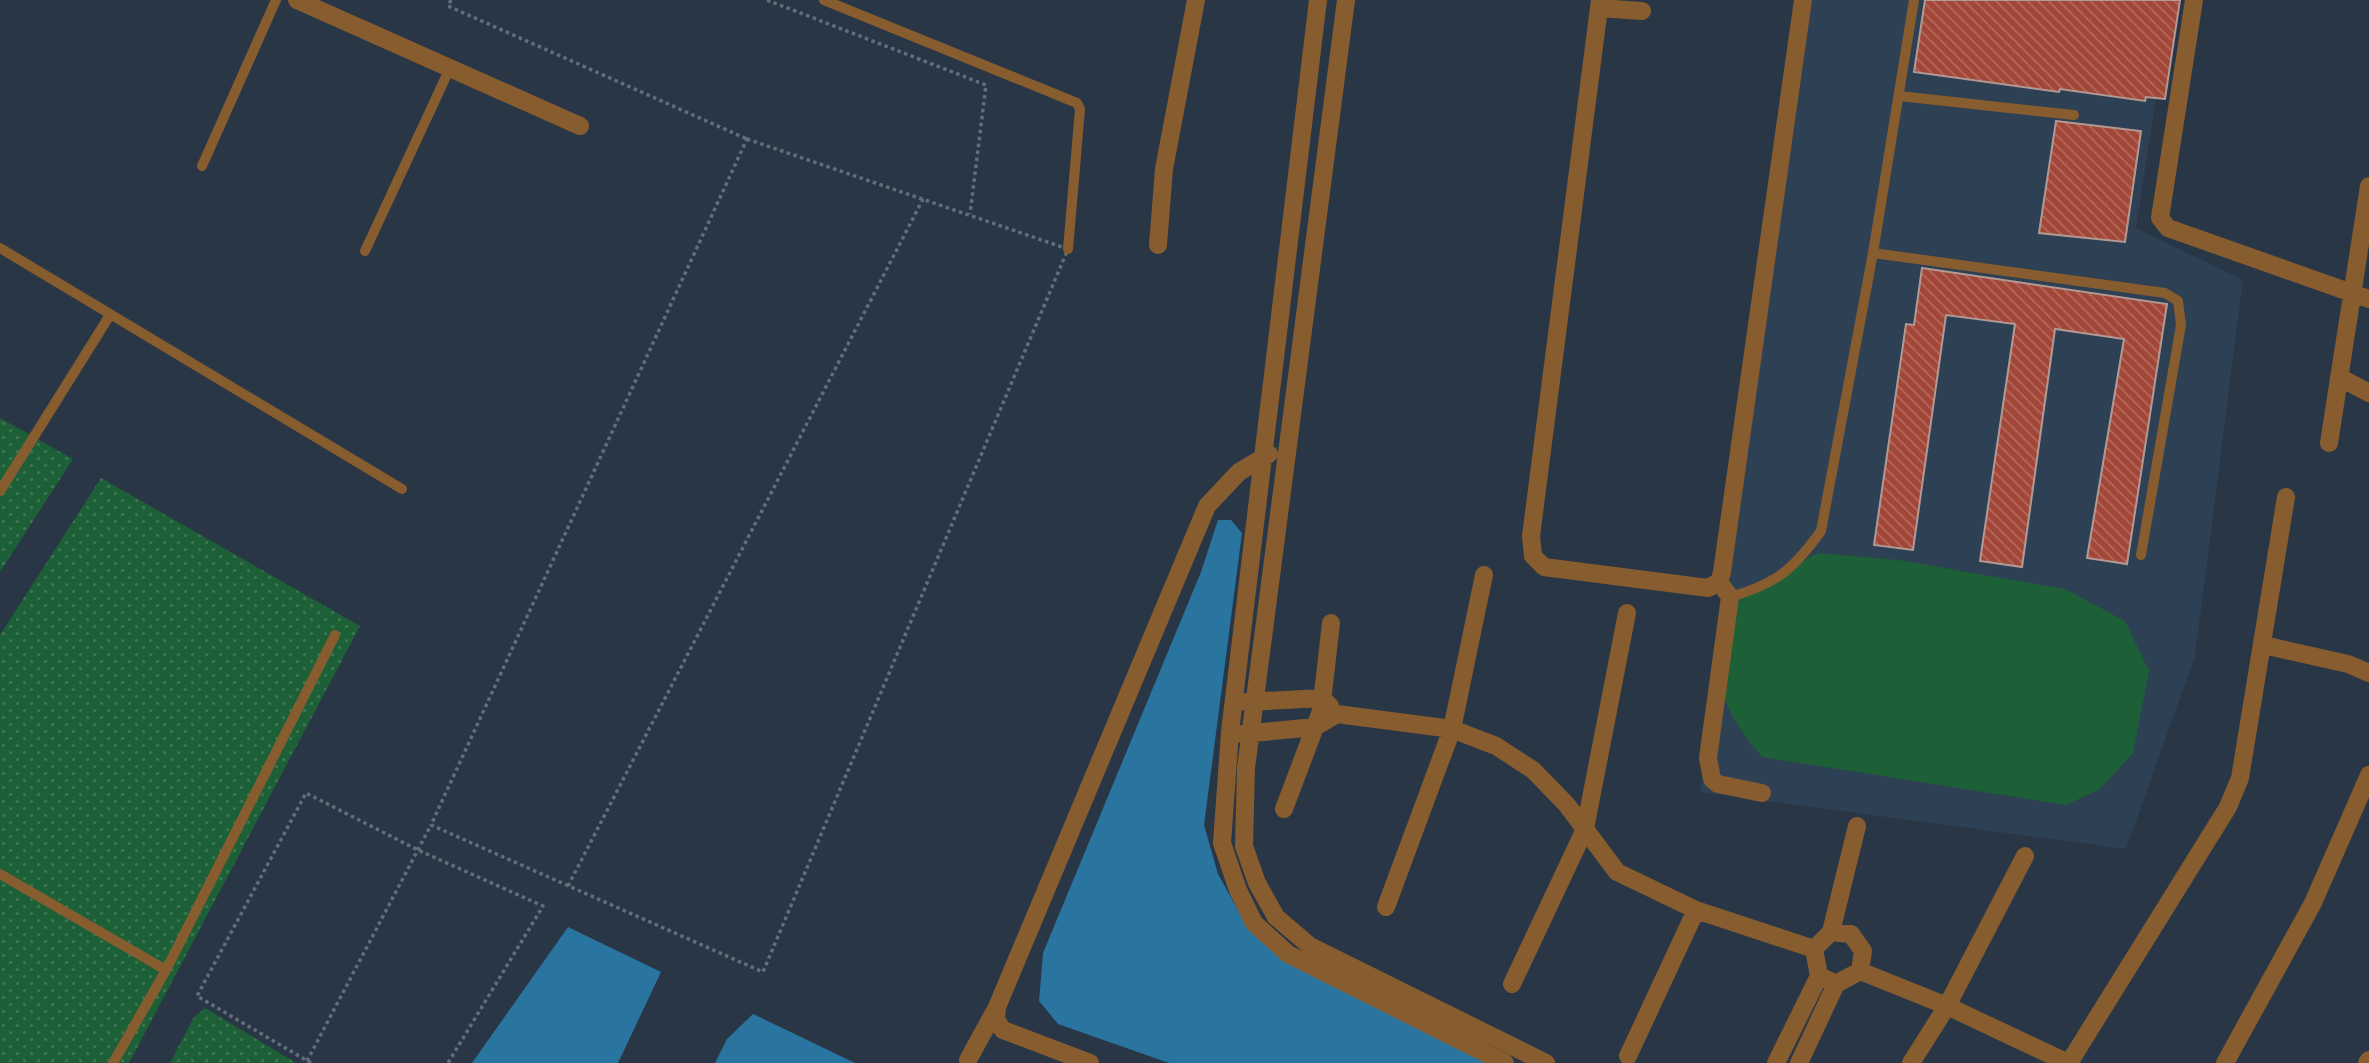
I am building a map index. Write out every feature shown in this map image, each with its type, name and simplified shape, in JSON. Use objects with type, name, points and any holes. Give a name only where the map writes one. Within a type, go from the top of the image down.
[{"type":"street","points":[[297,0],[580,126]]},
{"type":"street","points":[[1158,246],[1164,169],[1196,0]]},
{"type":"street","points":[[1318,0],[1265,459],[1226,766],[1222,844],[1238,890],[1254,923],[1289,954],[1505,1063]]},
{"type":"street","points":[[1346,0],[1292,431],[1246,768],[1244,846],[1257,883],[1276,917],[1310,946],[1546,1063]]},
{"type":"street","points":[[1762,793],[1718,784],[1709,769],[1708,758],[1730,597],[1719,582],[1803,0]]},
{"type":"street","points":[[2194,0],[2160,218],[2168,228],[2362,296]]},
{"type":"street","points":[[1642,11],[1600,4],[1531,536],[1533,556],[1544,567],[1708,588],[1719,582]]},
{"type":"street","points":[[2329,443],[2339,377],[2362,296],[2369,186]]},
{"type":"street","points":[[2339,377],[2369,393]]},
{"type":"street","points":[[968,1060],[997,1007],[1207,506],[1239,472],[1265,459],[1292,431]]},
{"type":"street","points":[[1860,971],[1947,1006],[2069,1063],[2228,807],[2241,778],[2286,497]]},
{"type":"street","points":[[1386,907],[1452,729],[1484,575]]},
{"type":"street","points":[[1512,984],[1585,829],[1627,612]]},
{"type":"street","points":[[1284,809],[1315,727],[1322,698],[1331,623]]},
{"type":"street","points":[[2263,645],[2348,664],[2369,673]]},
{"type":"street","points":[[1234,701],[1322,698]]},
{"type":"street","points":[[1322,698],[1337,714]]},
{"type":"street","points":[[1230,732],[1251,735],[1315,727],[1337,714],[1452,729],[1496,746],[1533,770],[1585,829],[1617,872],[1696,910],[1814,949]]},
{"type":"street","points":[[1226,766],[1246,768]]},
{"type":"street","points":[[2225,1063],[2313,903],[2369,775]]},
{"type":"street","points":[[1814,949],[1830,932],[1857,826]]},
{"type":"street","points":[[1911,1063],[1947,1006],[2025,856]]},
{"type":"street","points":[[1628,1056],[1696,910]]},
{"type":"street","points":[[1830,932],[1851,934],[1863,951],[1860,971]]},
{"type":"street","points":[[1776,1063],[1819,976],[1814,949]]},
{"type":"street","points":[[1800,1063],[1836,984],[1860,971]]},
{"type":"street","points":[[1819,976],[1836,984]]},
{"type":"street","points":[[997,1007],[996,1020],[1003,1030],[1090,1063]]},
{"type":"street","points":[[1460,1041],[1465,1023]]},
{"type":"lane","points":[[202,166],[276,0]]},
{"type":"lane","points":[[824,0],[915,40],[1077,103],[1080,109],[1068,249]]},
{"type":"lane","points":[[1730,597],[1766,586],[1800,559],[1821,531],[1873,253],[1914,0]]},
{"type":"lane","points":[[365,251],[450,68]]},
{"type":"lane","points":[[1899,96],[2074,115]]},
{"type":"lane","points":[[0,248],[402,489]]},
{"type":"lane","points":[[1873,253],[2165,293],[2178,301],[2180,325],[2141,555]]},
{"type":"lane","points":[[0,491],[110,315]]},
{"type":"lane","points":[[113,1063],[166,970],[335,635]]},
{"type":"lane","points":[[0,874],[166,970]]},
{"type":"path","points":[[431,825],[763,972],[1068,249],[747,139],[448,6],[451,0]]},
{"type":"path","points":[[766,0],[986,85],[970,215]]},
{"type":"path","points":[[448,1063],[543,906],[418,850],[306,793],[197,996],[309,1062],[418,850],[431,825],[747,139]]},
{"type":"path","points":[[568,886],[923,199]]},
{"type":"shaded area","points":[[1810,0],[2171,0],[2136,228],[2243,280],[2195,656],[2126,849],[1700,792]]},
{"type":"green space","points":[[0,418],[73,459],[0,572]]},
{"type":"green space","points":[[101,478],[360,626],[129,1063],[0,1063],[0,635]]},
{"type":"green space","points":[[1818,553],[1898,560],[2065,589],[2125,621],[2149,671],[2133,753],[2100,789],[2066,805],[1762,757],[1744,734],[1724,696],[1721,679],[1726,642],[1742,594]]},
{"type":"green space","points":[[205,1008],[296,1063],[170,1063],[194,1017]]},
{"type":"water","points":[[1218,520],[1231,520],[1242,533],[1204,825],[1218,874],[1244,921],[1501,1063],[1169,1063],[1058,1024],[1039,1001],[1043,953],[1201,572]]},
{"type":"water","points":[[568,927],[661,972],[618,1063],[472,1063]]},
{"type":"water","points":[[753,1014],[855,1063],[715,1063],[727,1039]]},
{"type":"building","points":[[1925,0],[2180,0],[2165,99],[2146,97],[2145,101],[2060,89],[2059,92],[1914,72]]},
{"type":"building","points":[[2056,121],[2141,131],[2125,242],[2039,233]]},
{"type":"building","points":[[1922,268],[2167,304],[2127,564],[2087,558],[2124,339],[2055,329],[2022,567],[1980,561],[2015,324],[1946,315],[1913,550],[1874,545],[1906,324],[1914,325]]}]
